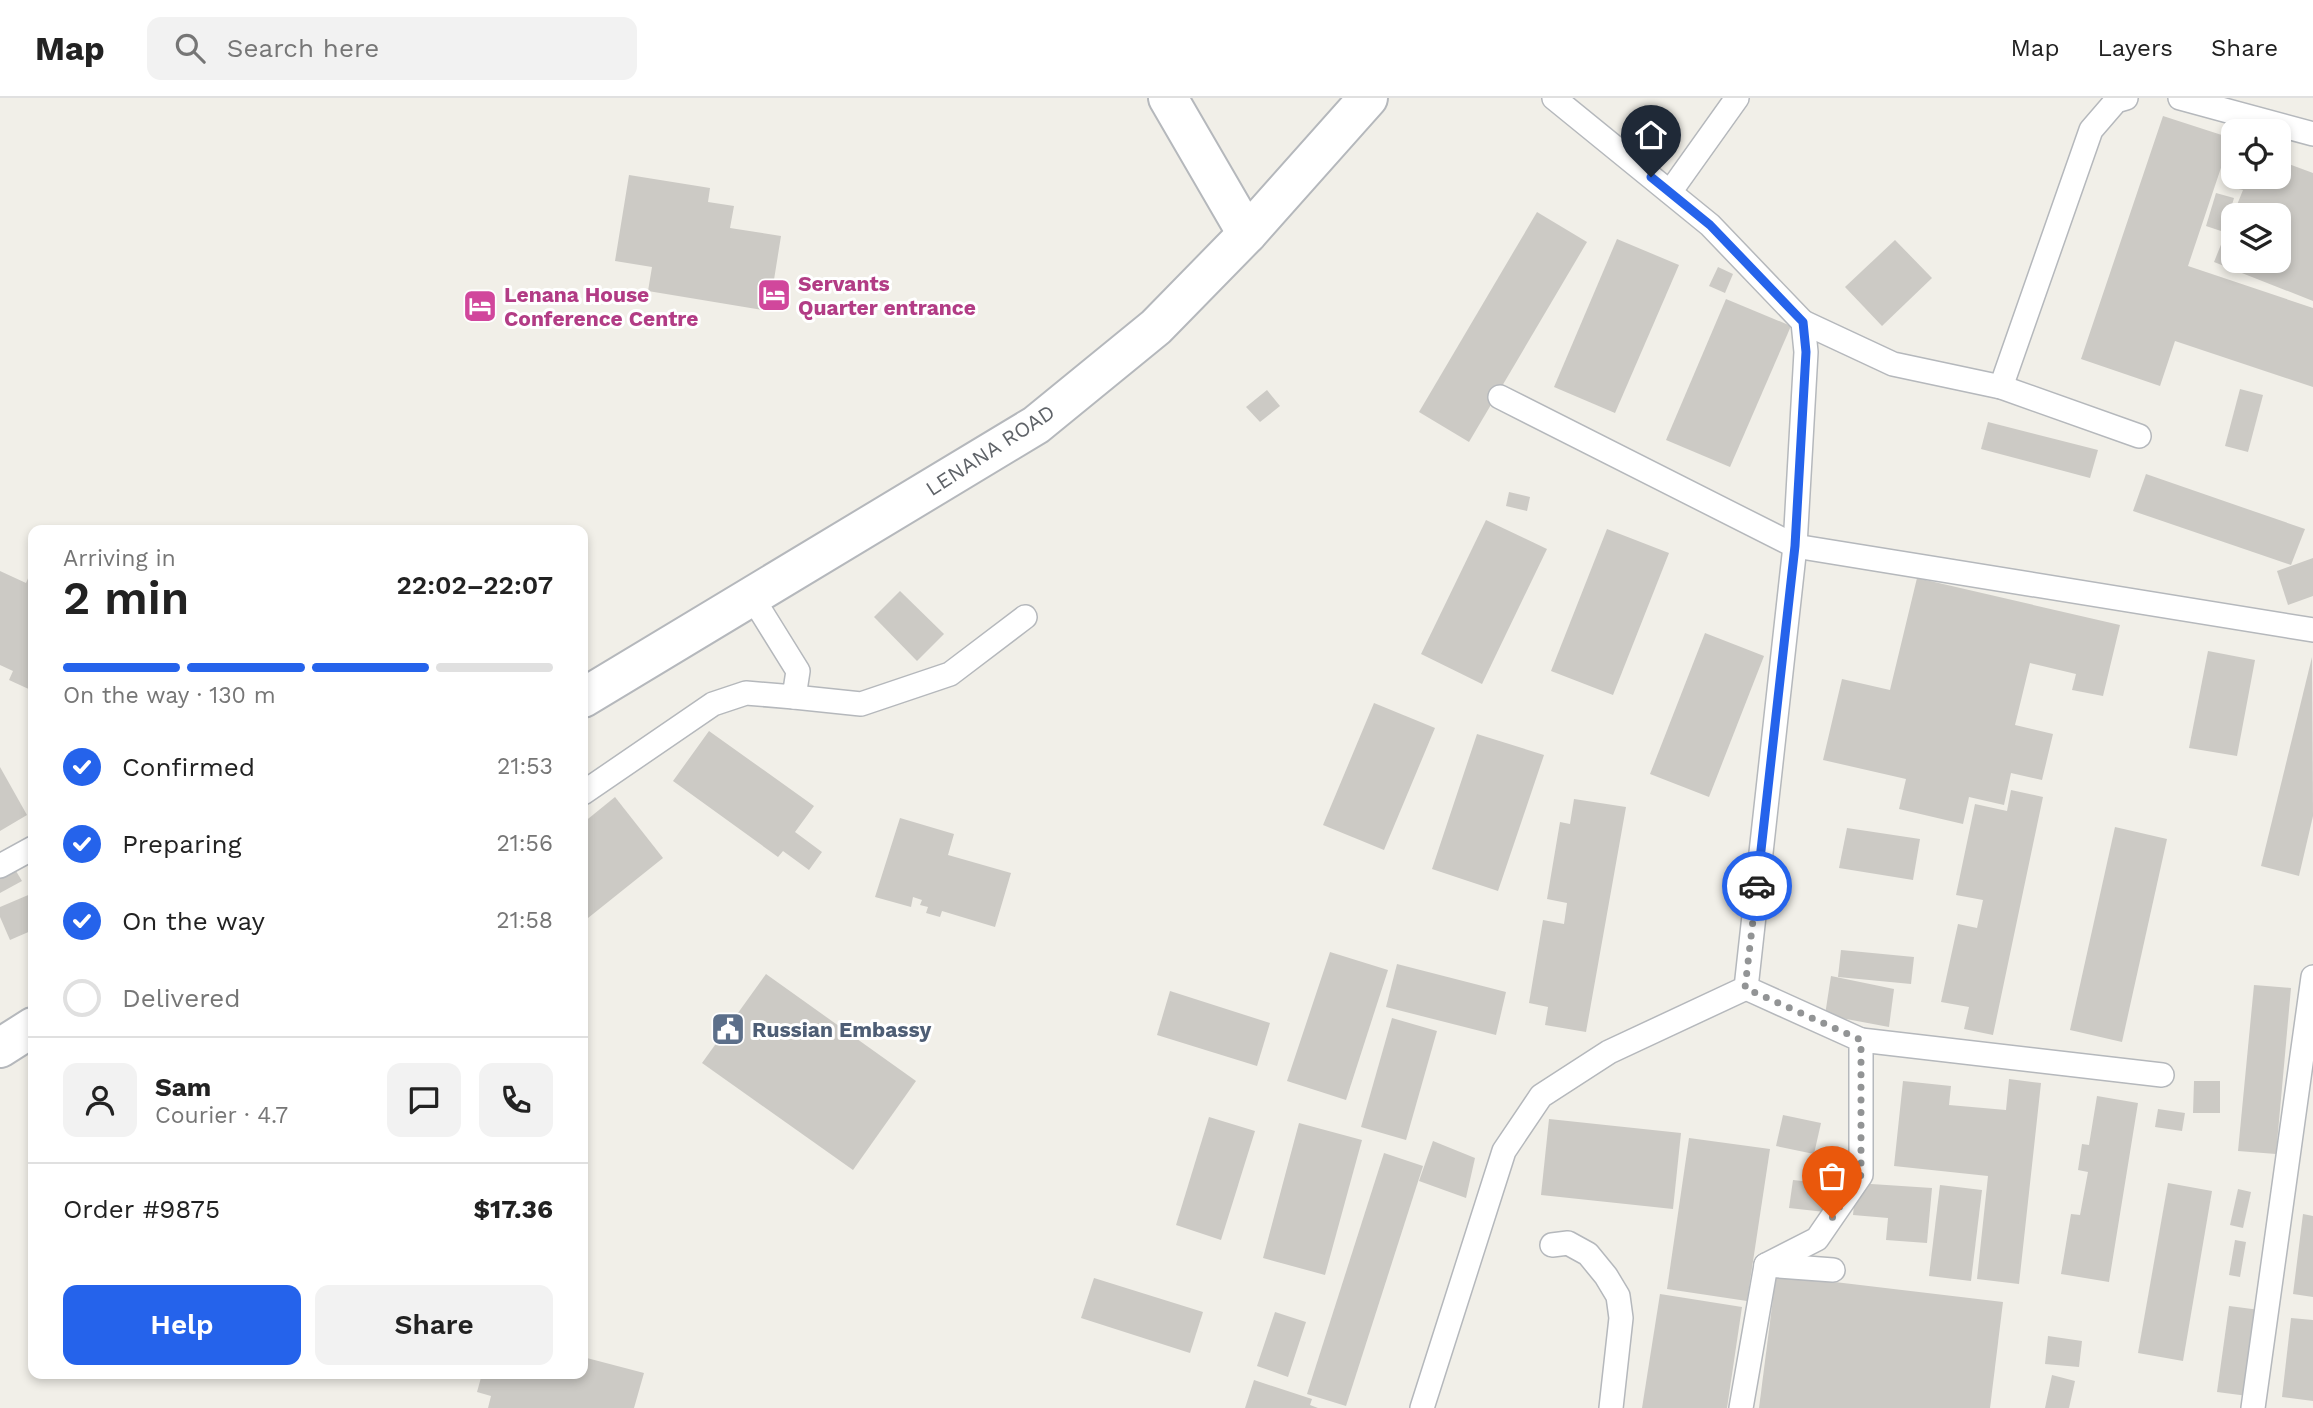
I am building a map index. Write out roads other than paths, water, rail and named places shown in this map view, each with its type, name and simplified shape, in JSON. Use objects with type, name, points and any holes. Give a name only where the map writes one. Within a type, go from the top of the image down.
[{"type":"street","points":[[1168,98],[1247,234]]},
{"type":"street","name":"LENANA ROAD","points":[[588,695],[1035,425],[1157,327],[1247,234],[1368,98]]},
{"type":"street","points":[[0,1048],[28,1030]]},
{"type":"lane","points":[[1554,98],[1710,225],[1803,322],[1893,364],[2001,387],[2139,436]]},
{"type":"lane","points":[[1670,192],[1737,98]]},
{"type":"lane","points":[[2001,387],[2091,130],[2116,101],[2126,98]]},
{"type":"lane","points":[[2180,98],[2313,134]]},
{"type":"lane","points":[[1745,988],[1795,546],[1806,352],[1803,322]]},
{"type":"lane","points":[[1500,397],[1795,546],[2313,631]]},
{"type":"lane","points":[[752,597],[798,671],[794,697]]},
{"type":"lane","points":[[588,790],[713,704],[746,693],[861,704],[950,674],[1025,617]]},
{"type":"lane","points":[[0,866],[28,851]]},
{"type":"lane","points":[[2253,1408],[2313,977]]},
{"type":"lane","points":[[1422,1408],[1504,1151],[1541,1096],[1609,1052],[1745,988],[1861,1040],[2162,1074]]},
{"type":"lane","points":[[1766,1265],[1817,1239],[1861,1175],[1861,1040]]},
{"type":"lane","points":[[1552,1245],[1568,1243],[1588,1254],[1618,1296],[1620,1318],[1611,1408]]},
{"type":"lane","points":[[1766,1265],[1833,1270]]},
{"type":"lane","points":[[1741,1408],[1766,1265]]},
{"type":"place","name":"Servants Quarter entrance","points":[[774,295]]},
{"type":"place","name":"Lenana House Conference Centre","points":[[480,306]]},
{"type":"place","name":"Russian Embassy","points":[[728,1029]]}]
